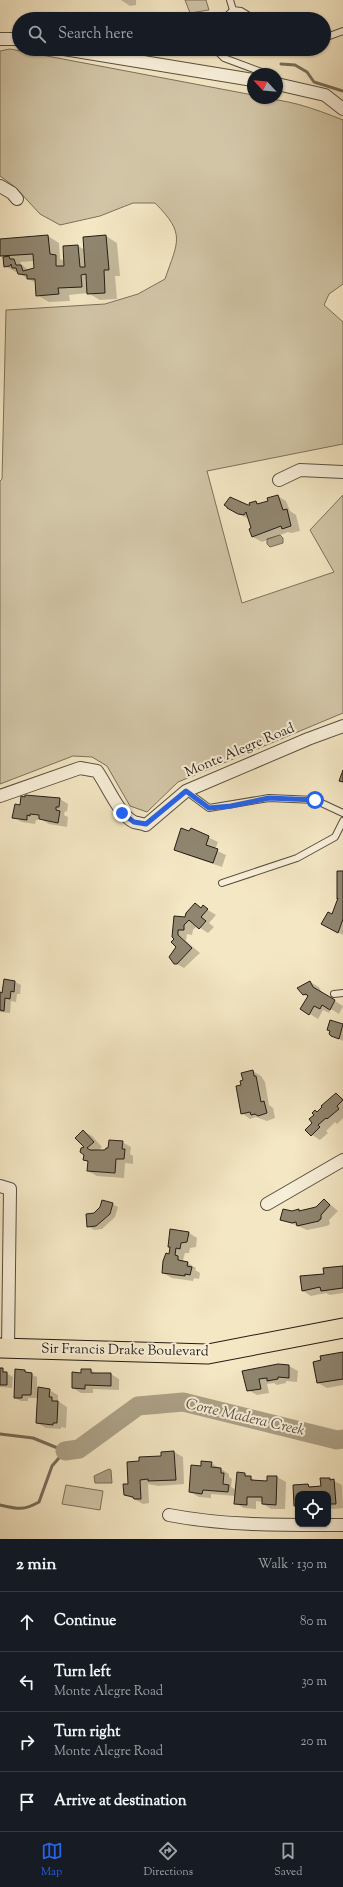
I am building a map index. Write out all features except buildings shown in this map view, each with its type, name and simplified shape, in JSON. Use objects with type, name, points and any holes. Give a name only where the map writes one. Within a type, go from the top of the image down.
[{"type":"main road","name":"Sir Francis Drake Boulevard","points":[[4,1348],[208,1354],[343,1328]]},
{"type":"street","points":[[0,39],[12,39]]},
{"type":"street","points":[[107,56],[247,79]]},
{"type":"street","points":[[283,85],[325,95],[343,109]]},
{"type":"street","points":[[0,186],[12,193],[17,199]]},
{"type":"street","points":[[279,480],[300,470],[343,472]]},
{"type":"street","name":"Monte Alegre Road","points":[[0,796],[80,768],[97,771],[108,786],[122,813],[134,822],[146,824],[186,791],[308,739],[343,726]]},
{"type":"street","points":[[268,1204],[343,1160]]},
{"type":"street","points":[[0,1186],[10,1189],[4,1348]]},
{"type":"street","points":[[169,1515],[203,1522],[343,1525]]},
{"type":"lane","points":[[230,0],[233,10],[243,12]]},
{"type":"lane","points":[[331,35],[343,31]]},
{"type":"lane","points":[[221,56],[251,68]]},
{"type":"lane","points":[[283,80],[325,95]]},
{"type":"lane","points":[[186,791],[209,808],[231,806],[269,798],[315,800],[343,813]]},
{"type":"lane","points":[[222,883],[297,858],[335,837],[343,821]]},
{"type":"lane","points":[[334,994],[343,993]]},
{"type":"shaded area","points":[[185,0],[206,0],[209,10],[190,12]]},
{"type":"shaded area","points":[[10,49],[12,49],[12,56],[47,56],[247,94],[247,104],[283,104],[283,101],[288,102],[343,120],[343,284],[329,294],[324,305],[343,322],[343,444],[207,471],[242,603],[334,572],[310,530],[343,495],[343,713],[178,782],[147,812],[130,806],[107,766],[92,757],[73,756],[0,784],[0,481],[2,479],[6,310],[105,304],[138,294],[165,279],[176,246],[175,231],[165,214],[155,203],[133,203],[100,216],[60,225],[40,214],[15,187],[0,176],[0,51]]},
{"type":"shaded area","points":[[280,535],[283,538],[283,543],[270,547],[267,544],[267,539]]},
{"type":"shaded area","points":[[109,1469],[111,1470],[112,1483],[95,1483],[94,1476]]},
{"type":"shaded area","points":[[66,1485],[103,1491],[100,1510],[62,1504]]},
{"type":"waterway","points":[[281,64],[295,65],[307,72],[314,82],[343,91]]},
{"type":"waterway","name":"Corte Madera Creek","points":[[65,1451],[79,1449],[138,1406],[183,1402],[337,1440],[343,1439]]},
{"type":"waterway","points":[[0,1434],[33,1438],[65,1451],[52,1466],[39,1502],[24,1508],[0,1505]]},
{"type":"route","points":[[122,813],[134,822],[146,824],[158,816],[186,791],[209,808],[231,806],[269,798],[315,800]]}]
